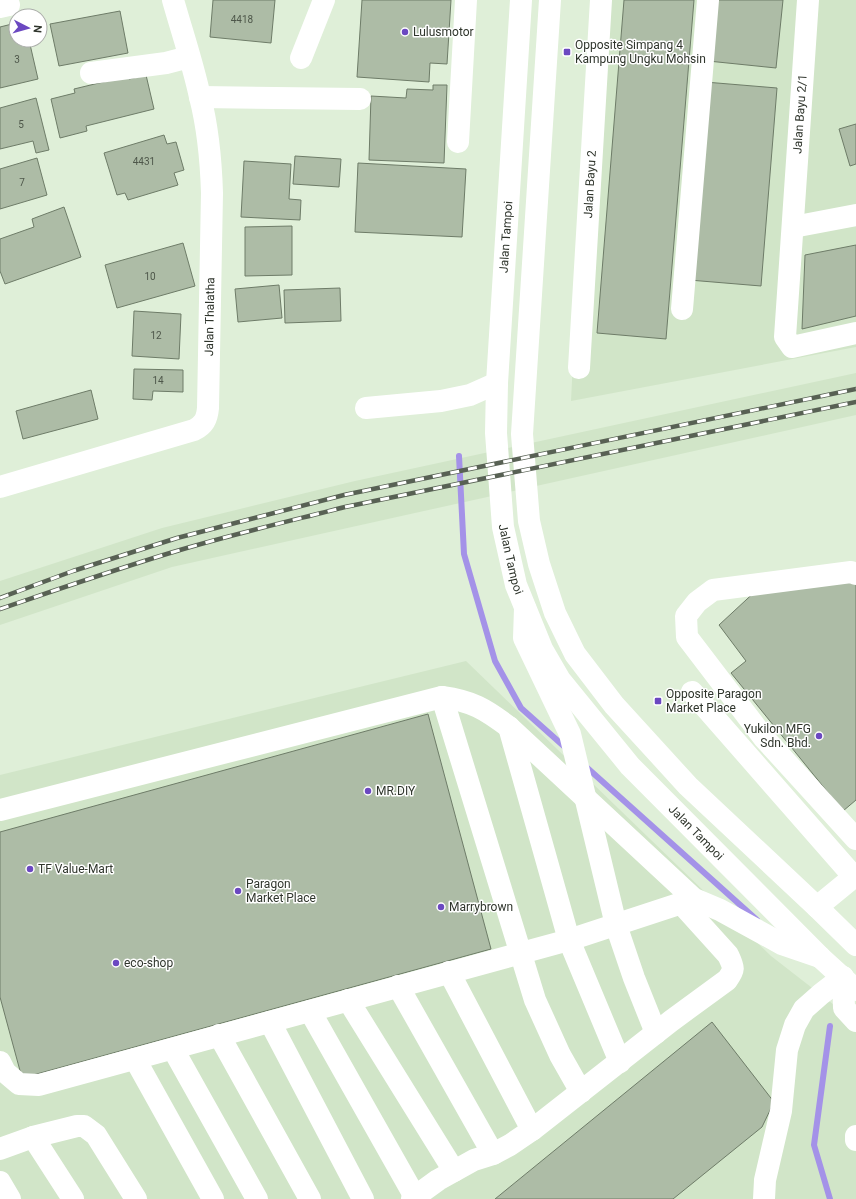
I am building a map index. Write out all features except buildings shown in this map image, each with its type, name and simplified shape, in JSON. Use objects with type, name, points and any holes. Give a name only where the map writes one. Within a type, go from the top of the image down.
[{"type":"main road","name":"Jalan Thalatha","points":[[0,487],[194,430],[200,427],[205,421],[208,408],[212,193],[207,135],[200,97],[173,0]]},
{"type":"main road","points":[[301,58],[324,0]]},
{"type":"main road","points":[[458,142],[466,0]]},
{"type":"main road","name":"Jalan Tampoi","points":[[521,0],[497,383],[496,433],[502,527],[516,585],[542,649],[560,680],[630,766],[820,957],[849,984]]},
{"type":"main road","points":[[550,0],[522,434],[529,521],[539,564],[555,613],[575,654],[614,705],[688,786],[856,945]]},
{"type":"main road","name":"Jalan Bayu 2","points":[[579,368],[601,0]]},
{"type":"main road","points":[[682,309],[708,0]]},
{"type":"main road","name":"Jalan Bayu 2/1","points":[[808,0],[785,337],[792,347],[856,333]]},
{"type":"main road","points":[[91,73],[166,63],[189,57]]},
{"type":"main road","points":[[200,97],[360,98]]},
{"type":"main road","points":[[793,227],[856,215]]},
{"type":"main road","points":[[366,408],[441,401],[470,395],[497,383]]},
{"type":"main road","points":[[856,574],[851,572],[712,590],[696,602],[686,616],[687,636],[764,738],[856,839]]},
{"type":"main road","points":[[525,608],[524,638],[570,734],[616,925],[634,978],[656,1033]]},
{"type":"main road","points":[[692,692],[855,876],[817,907]]},
{"type":"main road","points":[[442,697],[535,1000],[560,1055],[581,1092]]},
{"type":"main road","points":[[0,810],[442,697],[460,699],[487,711],[509,727],[583,789],[688,901],[728,955],[732,964],[733,972],[727,980],[510,1146],[493,1154],[474,1160],[438,1180],[413,1198],[310,1011]]},
{"type":"main road","points":[[509,727],[569,940],[620,1062]]},
{"type":"main road","points":[[0,1062],[5,1072],[20,1084],[39,1085],[520,952],[569,940],[688,901],[720,910],[782,944],[820,957]]},
{"type":"main road","points":[[449,972],[532,1130]]},
{"type":"main road","points":[[849,984],[844,1008],[856,1021]]},
{"type":"main road","points":[[764,1199],[765,1180],[781,1111],[787,1050],[795,1025],[804,1009],[821,994],[849,984]]},
{"type":"main road","points":[[398,986],[493,1154]]},
{"type":"main road","points":[[348,1000],[454,1171]]},
{"type":"main road","points":[[270,1022],[364,1199]]},
{"type":"main road","points":[[219,1035],[310,1199]]},
{"type":"main road","points":[[173,1049],[257,1199]]},
{"type":"main road","points":[[135,1059],[213,1199]]},
{"type":"main road","points":[[0,1149],[33,1137],[77,1126],[84,1126],[96,1135],[136,1199]]},
{"type":"main road","points":[[33,1137],[73,1199]]},
{"type":"main road","points":[[0,1182],[10,1199]]},
{"type":"shaded area","points":[[591,0],[856,0],[856,347],[571,401]]},
{"type":"shaded area","points":[[856,373],[856,415],[172,567],[0,625],[0,581],[162,528],[355,481]]},
{"type":"shaded area","points":[[466,661],[771,956],[856,1022],[856,1199],[0,1199],[0,775]]},
{"type":"waterway","points":[[459,456],[464,554],[495,661],[521,708],[567,749]]},
{"type":"waterway","points":[[584,765],[757,920]]},
{"type":"waterway","points":[[830,1026],[814,1145],[830,1199]]},
{"type":"railway","points":[[0,598],[73,571],[177,538],[344,495],[856,389]]},
{"type":"railway","points":[[0,609],[112,571],[180,550],[345,507],[856,402]]},
{"type":"place","name":"Lulusmotor","points":[[405,32]]},
{"type":"place","name":"Opposite Simpang 4 Kampung Ungku Mohsin","points":[[567,52]]},
{"type":"place","name":"Opposite Paragon Market Place","points":[[658,701]]},
{"type":"place","name":"Yukilon MFG Sdn. Bhd.","points":[[819,736]]},
{"type":"place","name":"MR.DIY","points":[[368,791]]},
{"type":"place","name":"TF Value-Mart","points":[[30,869]]},
{"type":"place","name":"Paragon Market Place","points":[[238,891]]},
{"type":"place","name":"Marrybrown","points":[[441,907]]},
{"type":"place","name":"eco-shop","points":[[116,963]]}]
